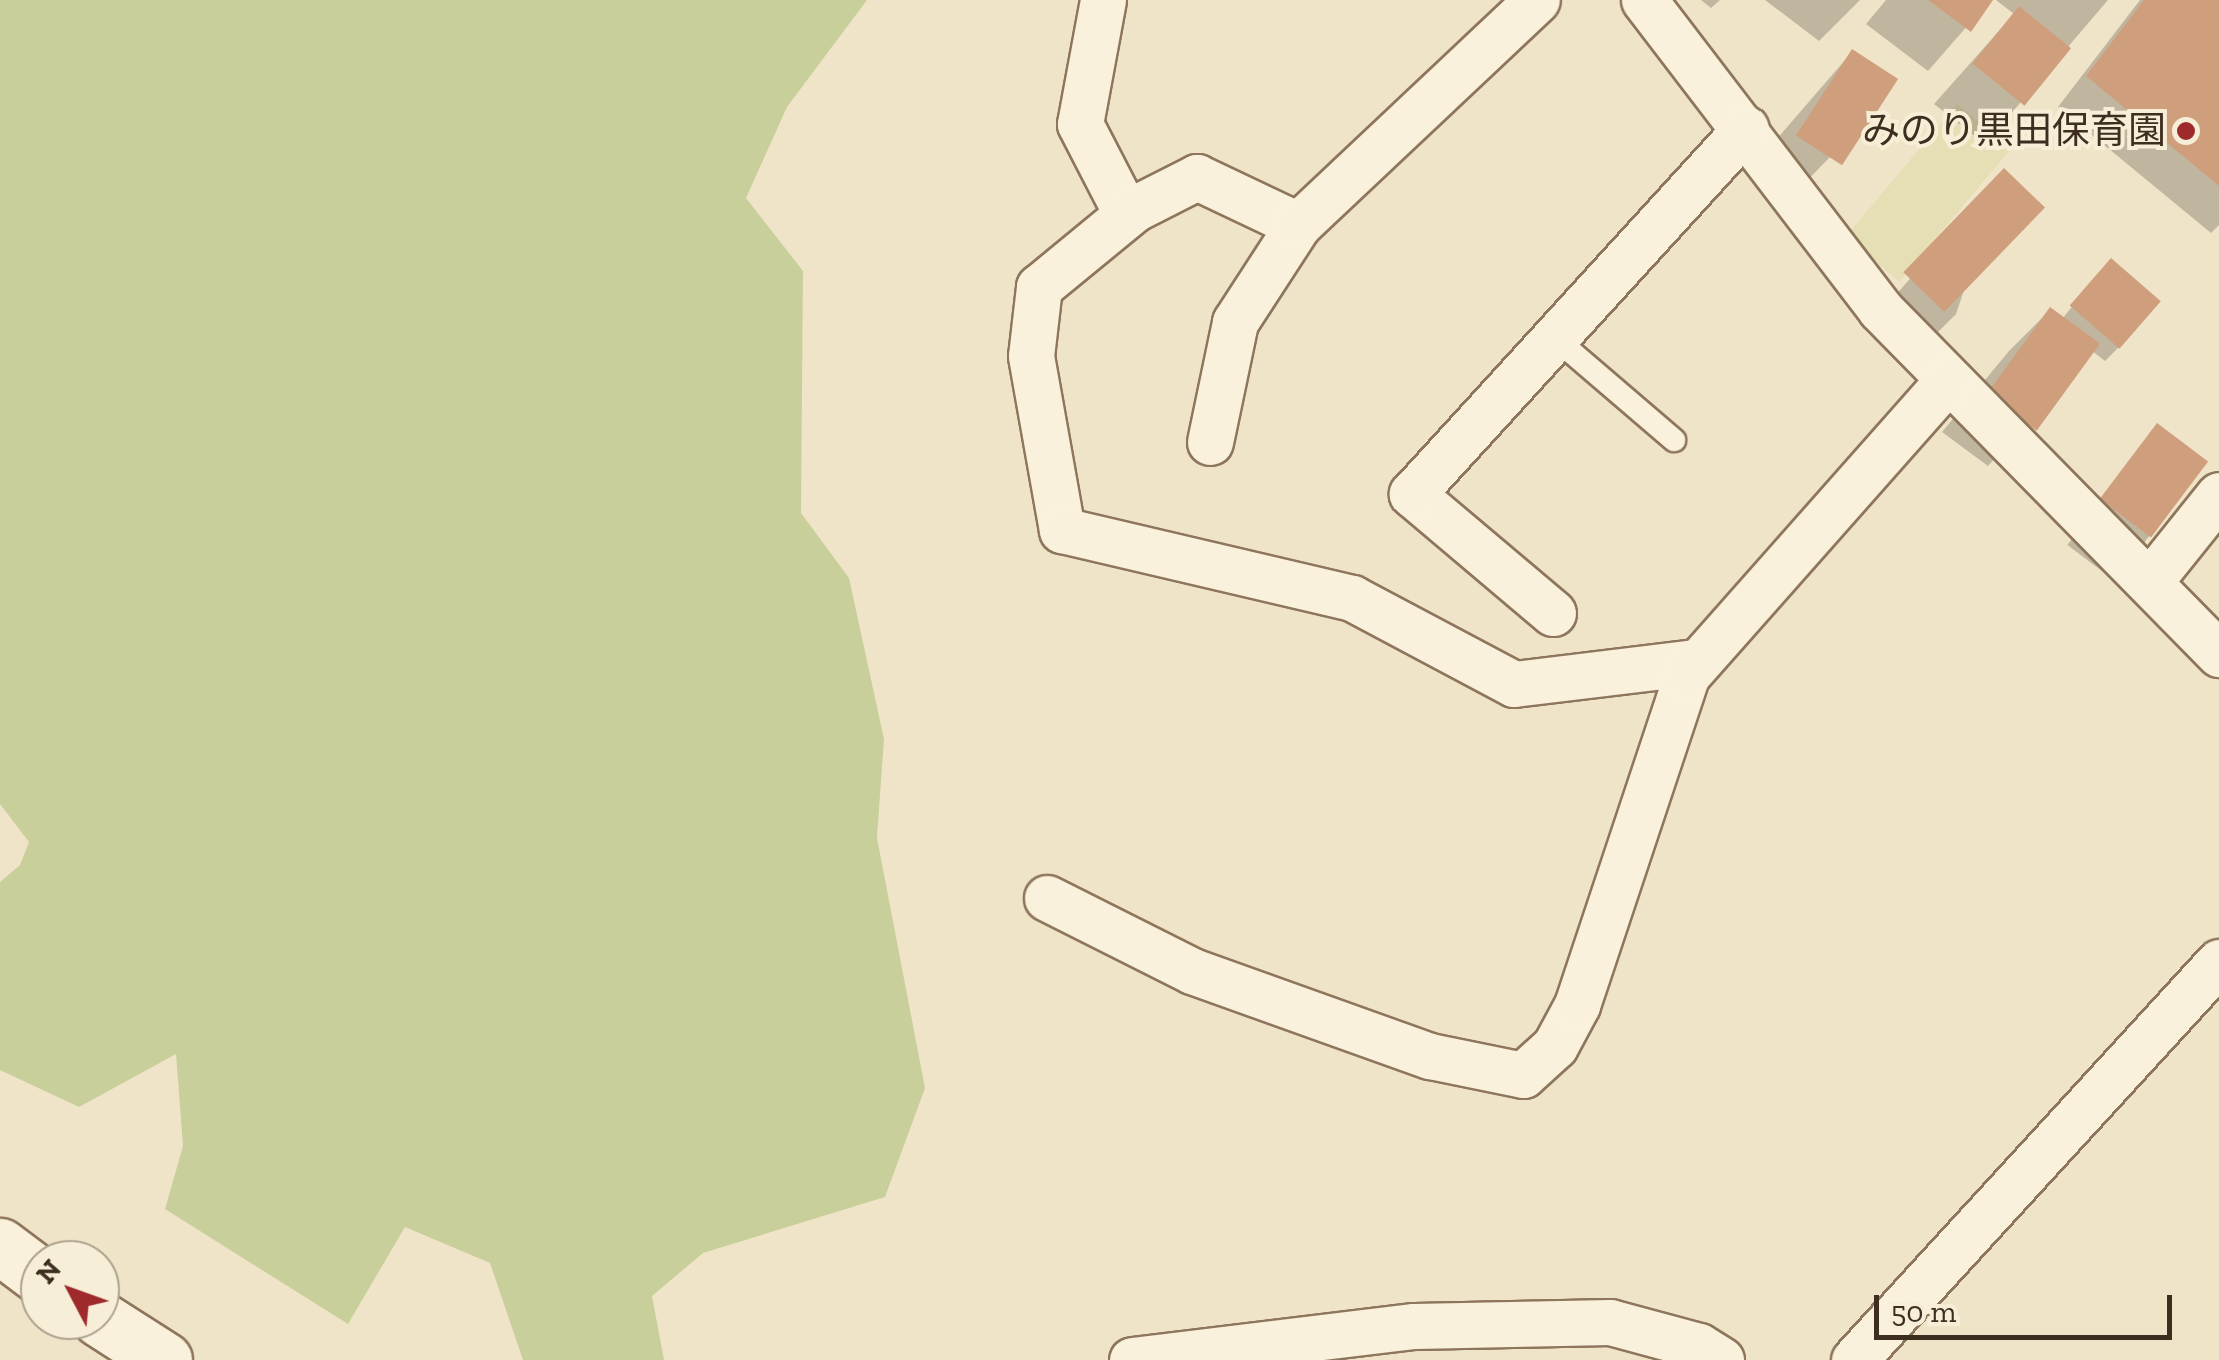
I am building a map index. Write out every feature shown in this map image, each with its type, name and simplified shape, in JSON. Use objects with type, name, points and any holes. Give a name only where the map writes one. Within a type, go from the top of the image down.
[{"type":"street","points":[[1104,0],[1080,124],[1128,215]]},
{"type":"street","points":[[1210,442],[1235,322],[1298,225],[1537,0]]},
{"type":"street","points":[[1644,0],[1746,128],[1880,309],[2219,654]]},
{"type":"street","points":[[1553,612],[1412,494],[1746,128]]},
{"type":"street","points":[[1298,225],[1198,178],[1128,215],[1039,286],[1031,356],[1062,530],[1352,598],[1514,684],[1697,662]]},
{"type":"street","points":[[1047,898],[1192,971],[1430,1056],[1523,1076],[1555,1046],[1577,1006],[1687,675],[1948,380]]},
{"type":"street","points":[[2150,581],[2219,495]]},
{"type":"street","points":[[1854,1360],[2219,962]]},
{"type":"street","points":[[1132,1360],[1414,1326],[1610,1322],[1667,1350],[1721,1360]]},
{"type":"street","points":[[120,1332],[164,1360]]},
{"type":"lane","points":[[1555,338],[1674,440]]},
{"type":"shaded area","points":[[1957,104],[2011,149],[1899,282],[1846,237]]},
{"type":"green space","points":[[0,0],[867,0],[787,107],[746,198],[803,271],[801,513],[849,578],[884,739],[877,838],[925,1088],[885,1197],[703,1253],[652,1296],[664,1360],[523,1360],[490,1263],[405,1227],[348,1324],[165,1209],[183,1146],[176,1054],[79,1107],[0,1070],[0,882],[20,865],[29,842],[0,804]]},
{"type":"building","points":[[1928,0],[1993,0],[1971,32]]},
{"type":"building","name":"みのり黒田保育園","points":[[2144,0],[2219,0],[2219,186],[2086,76]]},
{"type":"building","points":[[2019,6],[2071,48],[2024,106],[1972,64]]},
{"type":"building","points":[[1852,49],[1898,79],[1842,165],[1796,135]]},
{"type":"building","points":[[2004,168],[2045,208],[1944,312],[1903,272]]},
{"type":"building","points":[[2111,258],[2161,301],[2119,349],[2070,306]]},
{"type":"building","points":[[2050,307],[2100,343],[2037,431],[1987,394]]},
{"type":"building","points":[[2157,423],[2208,462],[2151,537],[2100,499]]},
{"type":"place","name":"みのり黒田保育園","points":[[2186,131]]}]
